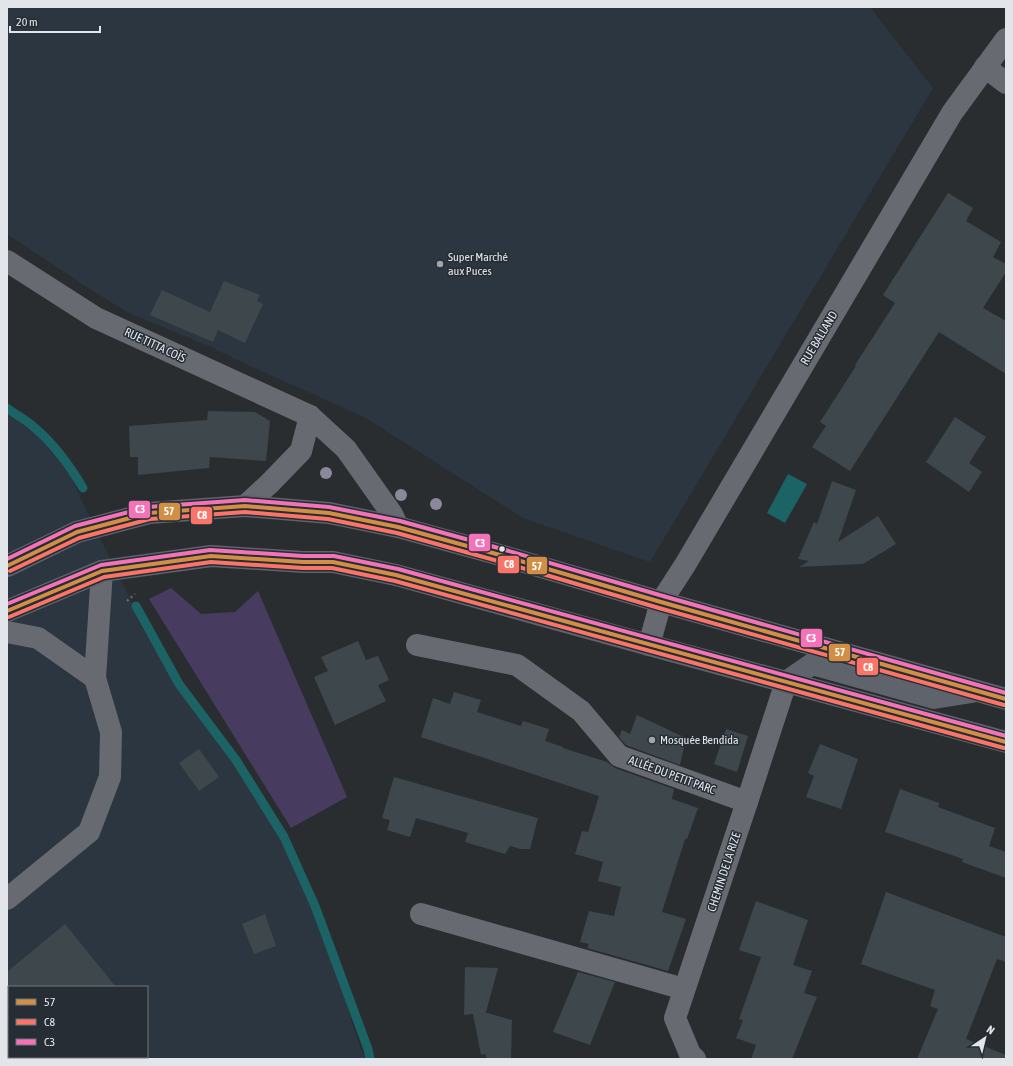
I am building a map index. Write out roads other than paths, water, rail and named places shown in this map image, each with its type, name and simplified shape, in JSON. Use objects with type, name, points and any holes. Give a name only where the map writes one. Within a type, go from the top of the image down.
[{"type":"main road","points":[[7,566],[77,532],[149,513],[245,506],[328,513],[398,527],[1006,699]]},
{"type":"main road","points":[[7,611],[112,569],[211,556],[303,562],[332,562],[396,575],[1006,742]]},
{"type":"main road","points":[[786,682],[812,664],[934,698],[979,691]]},
{"type":"street","name":"RUE BALLAND","points":[[649,645],[661,602],[685,565],[952,113],[1006,39]]},
{"type":"street","points":[[985,67],[1006,83]]},
{"type":"street","name":"RUE TITTA COÏS","points":[[7,261],[96,318],[310,416],[346,450],[392,514],[398,527]]},
{"type":"street","points":[[245,506],[301,451],[310,416]]},
{"type":"street","points":[[7,899],[89,832],[110,777],[112,732],[95,678],[100,614],[112,569]]},
{"type":"street","points":[[7,632],[38,638],[95,678]]},
{"type":"street","name":"ALLÉE DU PETIT PARC","points":[[417,645],[517,665],[581,711],[619,756],[747,802]]},
{"type":"street","name":"CHEMIN DE LA RIZE","points":[[695,1059],[690,1054],[675,1018],[786,682]]},
{"type":"street","points":[[421,914],[684,989]]},
{"type":"water","points":[[788,474],[807,484],[785,523],[767,513]]},
{"type":"waterway","points":[[7,408],[32,425],[49,441],[83,488]]},
{"type":"waterway","points":[[136,606],[179,684],[236,760],[284,837],[315,906],[368,1049],[370,1059]]},
{"type":"place","name":"Super Marché aux Puces","points":[[440,264]]},
{"type":"place","name":"Mosquée Bendida","points":[[652,740]]}]
